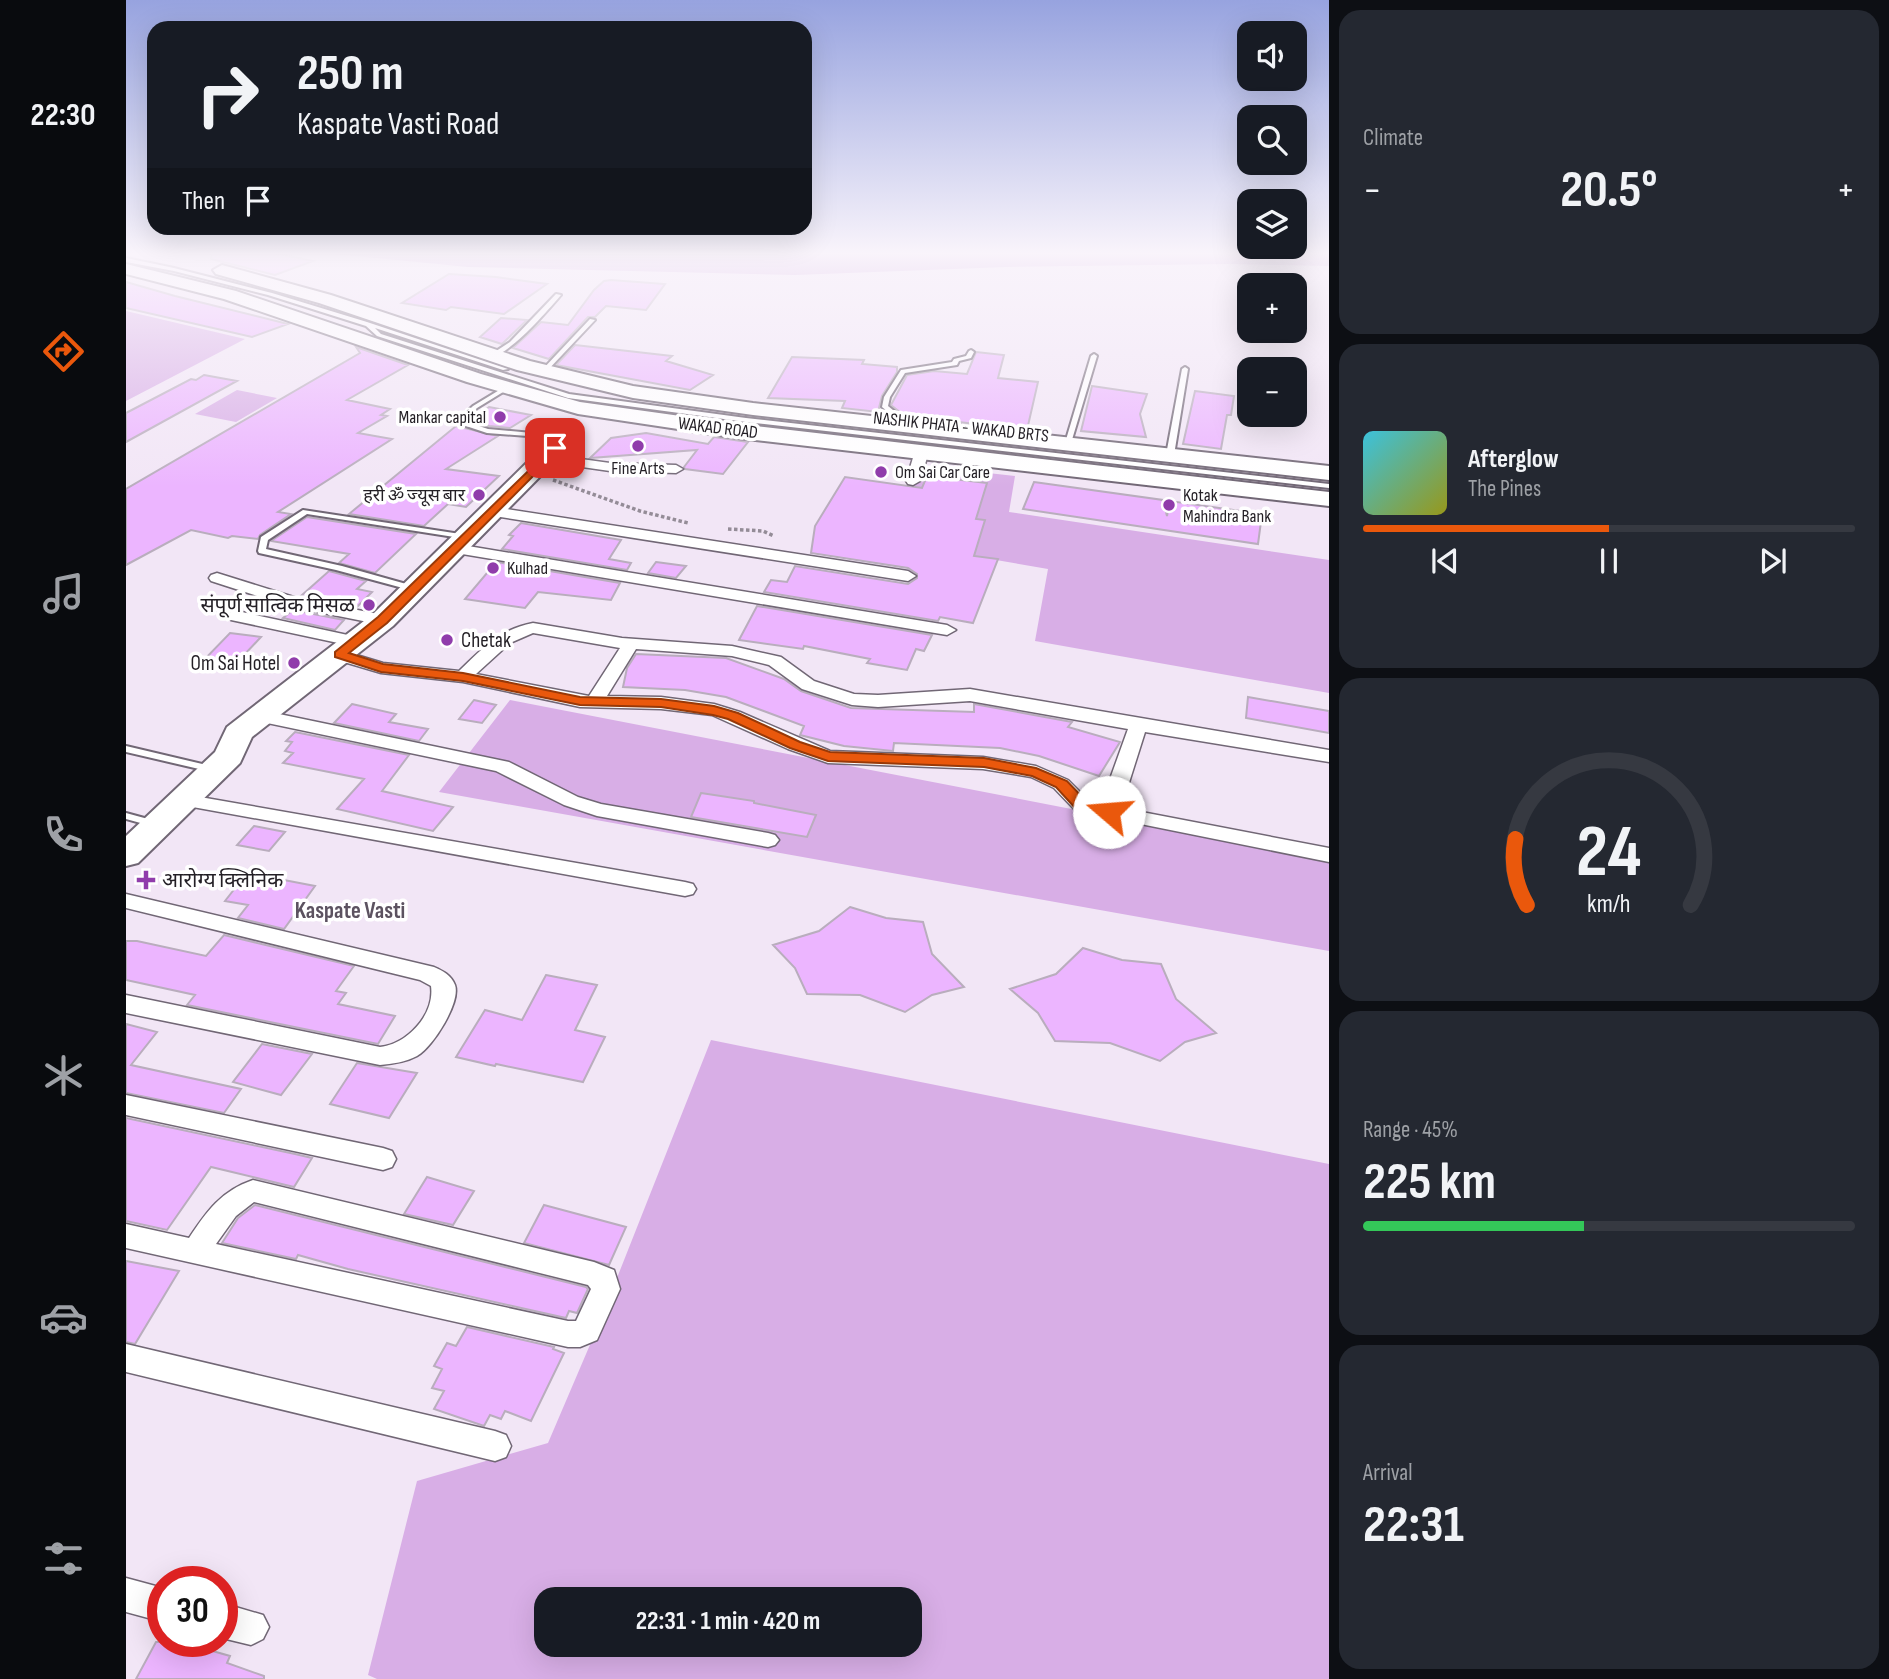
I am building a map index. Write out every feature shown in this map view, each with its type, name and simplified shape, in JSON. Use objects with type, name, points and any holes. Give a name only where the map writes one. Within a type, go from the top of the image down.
[{"type":"main road","name":"WAKAD ROAD","points":[[335,330],[506,388],[621,402],[738,431],[1329,499]]},
{"type":"main road","name":"WAKAD ROAD","points":[[414,330],[544,372],[592,397],[621,402],[753,409],[1329,473]]},
{"type":"main road","points":[[565,438],[557,428],[592,397]]},
{"type":"main road","points":[[126,855],[229,756],[239,733],[383,620],[565,438],[586,434],[621,402]]},
{"type":"street","points":[[913,481],[922,451]]},
{"type":"street","points":[[538,465],[676,469]]},
{"type":"street","points":[[493,512],[908,576]]},
{"type":"street","points":[[461,544],[947,630]]},
{"type":"street","points":[[217,578],[294,602],[383,620]]},
{"type":"street","points":[[237,616],[348,648],[381,668],[463,677],[560,698],[661,703],[714,710],[828,757],[984,762],[1036,772],[1061,784],[1083,807],[1329,855]]},
{"type":"street","points":[[463,677],[510,634],[520,629],[552,630],[631,644],[732,651],[775,661],[808,685],[852,699],[878,701],[970,695],[1329,756]]},
{"type":"street","points":[[595,701],[631,644]]},
{"type":"street","points":[[260,716],[502,766],[571,801],[597,810],[768,840]]},
{"type":"street","points":[[1109,812],[1132,737],[1139,725]]},
{"type":"street","points":[[183,800],[685,889]]},
{"type":"street","points":[[126,901],[426,973],[440,979],[444,987],[444,999],[420,1040],[410,1049],[380,1056],[126,1004]]},
{"type":"street","points":[[126,1105],[383,1159]]},
{"type":"street","points":[[126,1236],[568,1334],[586,1331],[606,1289],[604,1279],[594,1274],[254,1191],[239,1196],[226,1206],[196,1250]]},
{"type":"street","points":[[126,1358],[495,1446]]},
{"type":"street","points":[[126,1595],[147,1601]]},
{"type":"lane","points":[[374,330],[379,335],[457,362],[568,396],[592,397]]},
{"type":"lane","points":[[492,356],[512,343],[524,330]]},
{"type":"lane","points":[[544,372],[582,330]]},
{"type":"lane","points":[[898,424],[901,419],[885,407],[887,397],[903,371],[955,364],[956,360],[969,357],[971,352]]},
{"type":"lane","points":[[1068,443],[1094,356]]},
{"type":"lane","points":[[1170,454],[1185,369]]},
{"type":"lane","points":[[506,388],[475,407],[459,422],[487,431],[565,438]]},
{"type":"lane","name":"NASHIK PHATA - WAKAD BRTS","points":[[621,402],[746,420],[1329,486]]},
{"type":"lane","points":[[414,589],[366,577],[334,565],[262,551],[264,539],[306,512],[461,544]]},
{"type":"lane","points":[[126,749],[214,770]]},
{"type":"lane","points":[[126,816],[158,824]]},
{"type":"path","points":[[538,465],[640,512],[695,524]]},
{"type":"path","points":[[722,528],[763,531],[794,546],[804,560]]},
{"type":"shaded area","points":[[126,330],[208,330],[245,339],[126,401]]},
{"type":"shaded area","points":[[237,390],[277,398],[236,422],[195,414]]},
{"type":"shaded area","points":[[916,465],[1015,476],[1009,512],[1329,560],[1329,693],[1035,641],[1048,569],[886,541]]},
{"type":"shaded area","points":[[510,700],[1329,859],[1329,951],[439,792]]},
{"type":"shaded area","points":[[711,1040],[1329,1164],[1329,1679],[377,1679],[368,1675],[417,1481],[548,1443],[598,1326]]},
{"type":"building","points":[[223,330],[270,330],[252,337]]},
{"type":"building","points":[[487,330],[516,330],[502,344],[480,337]]},
{"type":"building","points":[[532,330],[576,330],[549,359],[513,348]]},
{"type":"building","points":[[575,345],[672,356],[666,361],[713,375],[690,390],[556,365]]},
{"type":"building","points":[[356,347],[408,365],[347,400],[390,409],[381,415],[387,416],[358,433],[392,439],[278,512],[291,514],[258,539],[232,536],[228,538],[191,530],[126,565],[126,489],[360,353]]},
{"type":"building","points":[[976,352],[1004,355],[998,378],[1038,382],[1027,430],[916,417],[901,413],[891,405],[907,375],[934,371],[967,374]]},
{"type":"building","points":[[792,357],[864,360],[862,364],[897,367],[897,372],[882,396],[878,412],[842,408],[845,401],[768,398]]},
{"type":"building","points":[[204,375],[237,381],[126,442],[126,413]]},
{"type":"building","points":[[1092,386],[1147,394],[1140,414],[1146,437],[1081,431]]},
{"type":"building","points":[[1195,391],[1234,396],[1231,415],[1227,415],[1221,449],[1183,444]]},
{"type":"building","name":"Mankar capital","points":[[489,407],[531,415],[510,428],[489,426],[470,420]]},
{"type":"building","points":[[456,426],[498,436],[446,469],[499,476],[466,507],[448,504],[424,526],[349,514]]},
{"type":"building","points":[[646,433],[708,444],[714,437],[748,442],[723,474],[685,469],[697,450],[590,458],[611,438]]},
{"type":"building","points":[[927,476],[987,483],[976,519],[985,520],[974,556],[998,559],[973,623],[940,617],[938,621],[764,592],[771,580],[787,582],[795,566],[908,584],[917,578],[917,574],[908,568],[811,553],[815,526],[845,477],[922,488]]},
{"type":"building","points":[[1034,482],[1163,500],[1167,516],[1170,501],[1262,514],[1258,544],[1023,509]]},
{"type":"building","points":[[307,517],[416,534],[375,573],[339,563],[349,554],[271,541]]},
{"type":"building","points":[[521,523],[621,540],[609,559],[631,563],[627,570],[502,549],[513,536],[509,535]]},
{"type":"building","points":[[491,561],[620,583],[611,600],[538,592],[525,608],[465,599],[493,566],[487,565]]},
{"type":"building","points":[[656,562],[686,566],[676,578],[648,573]]},
{"type":"building","points":[[329,571],[366,581],[357,589],[372,592],[357,607],[301,596]]},
{"type":"building","points":[[757,606],[932,635],[924,651],[916,649],[907,670],[867,663],[870,659],[804,646],[803,649],[739,640]]},
{"type":"building","points":[[293,610],[344,620],[335,630],[283,618]]},
{"type":"building","points":[[230,633],[261,637],[230,670],[199,665]]},
{"type":"building","points":[[636,654],[726,658],[784,679],[801,691],[851,708],[974,712],[974,704],[1072,722],[1068,727],[1120,742],[1099,776],[1039,756],[1000,748],[894,743],[893,751],[844,746],[800,735],[804,726],[726,697],[685,690],[623,687],[627,668]]},
{"type":"building","points":[[1248,697],[1329,711],[1329,733],[1246,718]]},
{"type":"building","points":[[474,700],[496,705],[482,723],[459,719]]},
{"type":"building","points":[[352,704],[396,714],[389,722],[428,729],[419,741],[334,723]]},
{"type":"building","points":[[295,732],[409,755],[382,791],[453,807],[433,831],[337,809],[364,779],[283,763],[293,753],[285,751],[292,742],[286,741]]},
{"type":"building","points":[[701,793],[754,801],[816,815],[807,837],[691,817]]},
{"type":"building","points":[[254,826],[285,832],[269,851],[237,845]]},
{"type":"building","points":[[247,873],[315,886],[284,929],[238,918],[248,905],[225,901]]},
{"type":"building","points":[[850,907],[886,918],[923,922],[932,954],[964,987],[932,995],[905,1012],[860,995],[807,994],[795,968],[773,945],[819,931]]},
{"type":"building","points":[[224,935],[354,966],[336,991],[346,993],[338,1004],[395,1016],[378,1044],[187,1005],[195,995],[126,980],[126,941],[206,956]]},
{"type":"building","points":[[1083,948],[1122,960],[1161,964],[1176,999],[1216,1033],[1185,1042],[1160,1061],[1110,1043],[1055,1041],[1038,1013],[1010,989],[1056,974]]},
{"type":"building","points":[[546,975],[597,985],[575,1030],[605,1037],[583,1082],[456,1057],[485,1010],[522,1020]]},
{"type":"building","points":[[126,1024],[157,1032],[131,1065],[241,1089],[224,1113],[126,1093]]},
{"type":"building","points":[[262,1044],[312,1054],[281,1095],[233,1082]]},
{"type":"building","points":[[357,1063],[417,1073],[389,1118],[330,1104]]},
{"type":"building","points":[[126,1118],[312,1158],[294,1187],[211,1167],[167,1230],[126,1221]]},
{"type":"building","points":[[427,1177],[474,1191],[453,1225],[404,1214]]},
{"type":"building","points":[[255,1205],[588,1289],[577,1313],[569,1311],[566,1318],[348,1269],[298,1255],[296,1259],[222,1243],[238,1218]]},
{"type":"building","points":[[544,1205],[626,1227],[609,1265],[524,1243]]},
{"type":"building","points":[[126,1261],[179,1271],[135,1344],[126,1342]]},
{"type":"building","points":[[467,1327],[554,1347],[553,1349],[564,1353],[531,1421],[505,1411],[501,1419],[490,1415],[484,1426],[434,1409],[444,1391],[432,1388],[442,1369],[434,1366],[447,1343],[456,1346]]},
{"type":"building","points":[[148,1657],[230,1657],[227,1663],[264,1676],[264,1679],[136,1679]]},
{"type":"place","name":"Mankar capital","points":[[500,417]]},
{"type":"place","name":"Fine Arts","points":[[638,446]]},
{"type":"place","name":"Om Sai Car Care","points":[[881,472]]},
{"type":"place","name":"हरी ॐ ज्यूस बार","points":[[479,495]]},
{"type":"place","name":"Kotak Mahindra Bank","points":[[1169,505]]},
{"type":"place","name":"Kulhad","points":[[493,568]]},
{"type":"place","name":"संपूर्ण सात्विक मिसळ","points":[[369,605]]},
{"type":"place","name":"Chetak","points":[[447,640]]},
{"type":"place","name":"Om Sai Hotel","points":[[294,663]]},
{"type":"place","name":"आरोग्य क्लिनिक","points":[[146,880]]},
{"type":"district","name":"Kaspate Vasti","points":[[350,911]]},
{"type":"route","points":[[555,448],[456,550],[383,620],[340,654],[381,668],[463,677],[580,701],[661,703],[714,710],[828,757],[984,762],[1036,772],[1061,784],[1083,807],[1109,812]]}]
